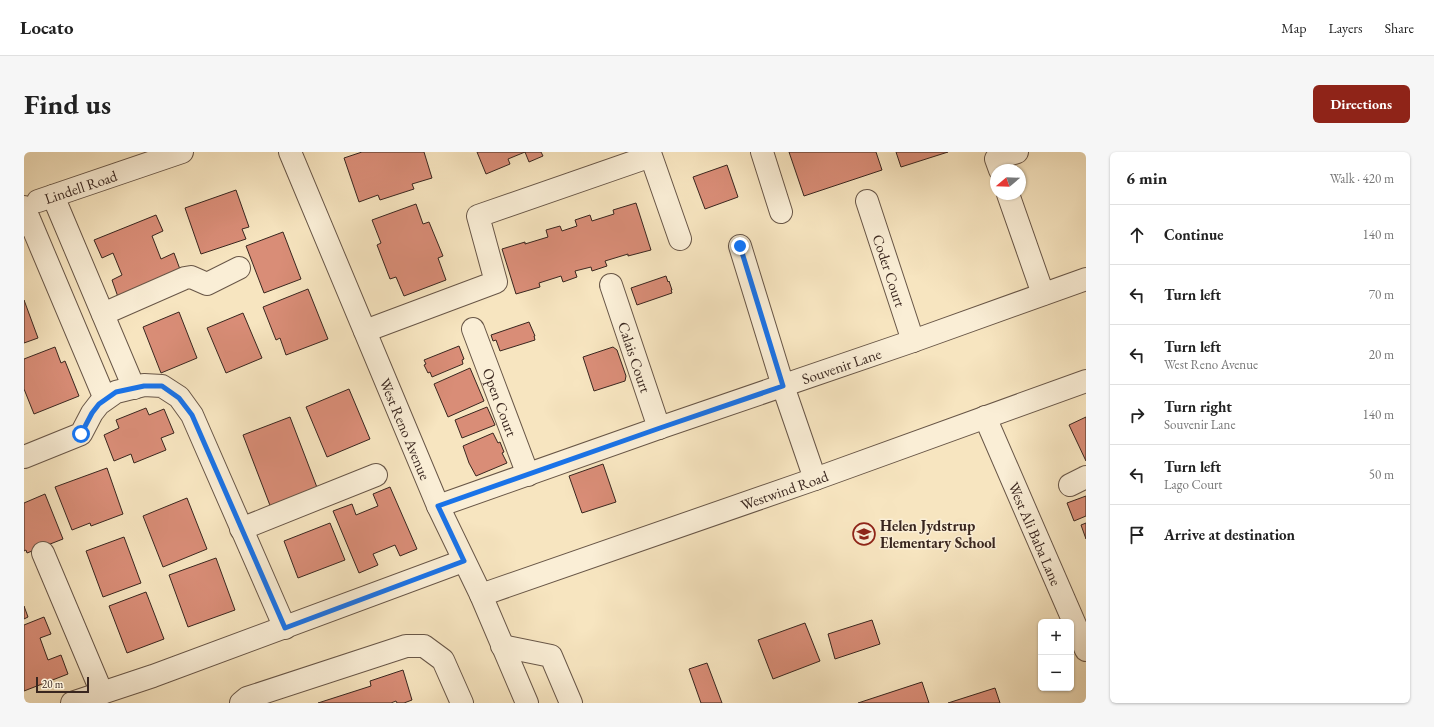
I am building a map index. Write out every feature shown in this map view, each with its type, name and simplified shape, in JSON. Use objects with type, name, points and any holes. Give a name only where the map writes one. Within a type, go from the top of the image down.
[{"type":"street","name":"Lindell Road","points":[[24,206],[182,152]]},
{"type":"street","name":"West Reno Avenue","points":[[290,152],[438,506],[481,595],[527,703]]},
{"type":"street","points":[[762,152],[781,212]]},
{"type":"street","points":[[999,164],[1017,152]]},
{"type":"street","points":[[365,331],[496,282],[478,216],[659,154],[680,240]]},
{"type":"street","points":[[53,196],[134,388]]},
{"type":"street","points":[[1010,200],[1043,294]]},
{"type":"street","name":"Coder Court","points":[[867,201],[913,341]]},
{"type":"street","points":[[24,206],[105,399]]},
{"type":"street","points":[[740,246],[783,386],[815,479]]},
{"type":"street","points":[[103,314],[185,278],[191,277],[207,284],[239,268]]},
{"type":"street","name":"Souvenir Lane","points":[[438,506],[913,341],[1086,279]]},
{"type":"street","name":"Calais Court","points":[[612,286],[660,428]]},
{"type":"street","name":"Open Court","points":[[473,329],[528,475]]},
{"type":"street","name":"Westwind Road","points":[[481,595],[815,479],[1086,381]]},
{"type":"street","points":[[24,457],[81,434],[92,413],[99,404],[116,392],[144,386],[162,386],[179,398],[192,415],[285,628]]},
{"type":"street","name":"West Ali Baba Lane","points":[[985,417],[1086,650]]},
{"type":"street","points":[[242,529],[376,475]]},
{"type":"street","points":[[44,553],[102,693]]},
{"type":"street","points":[[72,703],[153,676],[464,561]]},
{"type":"street","points":[[242,703],[247,698],[406,646],[424,646],[443,660],[462,703]]},
{"type":"street","points":[[502,646],[552,656],[571,703]]},
{"type":"building","points":[[362,152],[424,152],[432,178],[412,184],[414,189],[380,200],[378,195],[359,202],[344,158]]},
{"type":"building","points":[[477,152],[525,152],[508,159],[510,164],[486,174]]},
{"type":"building","points":[[525,152],[541,152],[543,156],[529,162]]},
{"type":"building","points":[[789,152],[876,152],[882,170],[804,196]]},
{"type":"building","points":[[896,152],[948,152],[901,167]]},
{"type":"building","points":[[727,165],[738,197],[705,209],[693,177]]},
{"type":"building","points":[[236,190],[249,227],[242,229],[246,239],[201,254],[185,208]]},
{"type":"building","points":[[636,203],[651,250],[628,256],[628,254],[605,261],[607,266],[592,271],[591,267],[575,271],[577,277],[563,282],[561,276],[539,283],[540,287],[516,294],[502,249],[548,237],[546,230],[560,226],[562,231],[577,226],[575,220],[590,215],[592,221],[614,214],[613,210]]},
{"type":"building","points":[[416,204],[423,224],[429,222],[443,256],[438,258],[446,280],[404,296],[396,277],[390,279],[377,245],[381,243],[372,220]]},
{"type":"building","points":[[156,215],[163,231],[152,236],[161,259],[174,253],[181,272],[118,297],[112,280],[122,275],[113,253],[102,258],[94,240]]},
{"type":"building","points":[[283,232],[301,279],[264,293],[246,246]]},
{"type":"building","points":[[666,276],[672,293],[637,305],[631,288]]},
{"type":"building","points":[[308,289],[328,339],[286,355],[280,338],[276,340],[263,307]]},
{"type":"building","points":[[24,300],[38,338],[24,343]]},
{"type":"building","points":[[179,312],[197,358],[161,373],[143,327]]},
{"type":"building","points":[[243,313],[262,358],[226,373],[207,328]]},
{"type":"building","points":[[529,322],[535,336],[535,340],[500,351],[496,340],[493,341],[491,335]]},
{"type":"building","points":[[459,346],[464,359],[462,360],[463,364],[432,377],[430,372],[428,373],[424,365],[426,364],[424,360]]},
{"type":"building","points":[[55,347],[61,363],[65,361],[79,396],[34,414],[24,389],[24,359]]},
{"type":"building","points":[[613,347],[617,350],[626,376],[625,381],[594,391],[583,357]]},
{"type":"building","points":[[470,368],[484,401],[448,417],[434,384]]},
{"type":"building","points":[[349,389],[370,439],[327,457],[306,407]]},
{"type":"building","points":[[487,407],[495,425],[462,438],[455,420]]},
{"type":"building","points":[[146,408],[149,415],[164,409],[174,433],[161,438],[166,450],[134,463],[131,454],[114,461],[104,435],[119,428],[116,420]]},
{"type":"building","points":[[290,417],[318,490],[271,508],[243,435]]},
{"type":"building","points":[[1086,417],[1086,461],[1069,425]]},
{"type":"building","points":[[493,433],[498,443],[500,442],[504,452],[502,453],[507,463],[476,476],[469,463],[463,446]]},
{"type":"building","points":[[603,464],[616,502],[582,513],[569,476]]},
{"type":"building","points":[[107,468],[123,514],[91,526],[90,523],[72,530],[55,487]]},
{"type":"building","points":[[390,487],[417,549],[400,556],[395,545],[373,554],[378,565],[359,573],[333,511],[352,504],[356,515],[378,506],[373,494]]},
{"type":"building","points":[[45,494],[63,539],[27,553],[26,550],[24,551],[24,503]]},
{"type":"building","points":[[1086,496],[1086,516],[1074,521],[1067,503]]},
{"type":"building","points":[[187,498],[207,549],[163,567],[143,516]]},
{"type":"building","points":[[330,523],[345,560],[298,578],[284,541]]},
{"type":"building","points":[[1086,523],[1086,539],[1081,525]]},
{"type":"building","points":[[124,537],[141,583],[103,597],[86,551]]},
{"type":"building","points":[[216,558],[235,610],[188,627],[169,575]]},
{"type":"building","points":[[146,592],[164,639],[127,653],[109,606]]},
{"type":"building","points":[[24,606],[28,617],[24,619]]},
{"type":"building","points":[[44,617],[51,634],[40,638],[48,660],[61,655],[68,674],[24,691],[24,625]]},
{"type":"building","points":[[872,620],[880,644],[835,659],[828,634]]},
{"type":"building","points":[[805,623],[820,661],[773,679],[758,640]]},
{"type":"building","points":[[707,663],[722,703],[701,703],[689,669]]},
{"type":"building","points":[[403,670],[412,700],[404,703],[397,703],[396,701],[391,703],[318,703],[371,686],[370,681]]},
{"type":"building","points":[[922,682],[929,703],[858,703]]},
{"type":"building","points":[[995,688],[1000,703],[948,703]]},
{"type":"place","name":"Helen Jydstrup Elementary School","points":[[864,534]]},
{"type":"route","points":[[81,434],[92,413],[99,404],[116,392],[144,386],[162,386],[179,398],[192,415],[285,628],[464,561],[438,506],[783,386],[740,246]]}]
